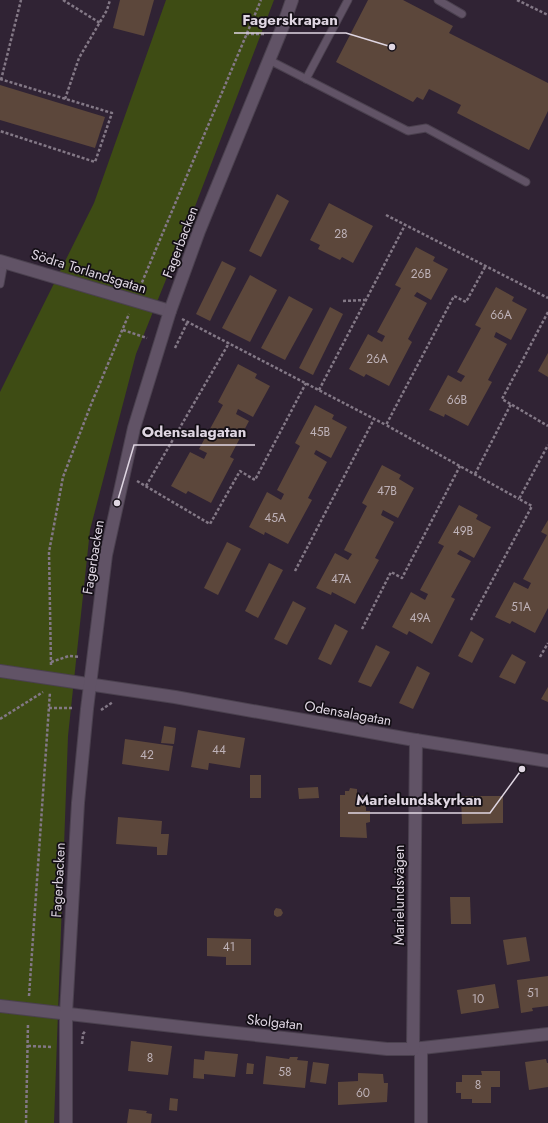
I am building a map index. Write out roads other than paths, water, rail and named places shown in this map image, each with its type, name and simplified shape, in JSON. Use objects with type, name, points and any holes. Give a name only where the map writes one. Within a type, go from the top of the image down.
[{"type":"street","name":"Fagerbacken","points":[[66,1123],[66,1013],[78,803],[90,685],[106,555],[134,428],[170,311],[199,231],[292,0]]},
{"type":"street","name":"Södra Torlandsgatan","points":[[2,261],[170,311]]},
{"type":"street","name":"Odensalagatan","points":[[0,671],[175,697],[416,740],[548,761]]},
{"type":"street","name":"Marielundsvägen","points":[[416,740],[417,1049],[421,1123]]},
{"type":"street","name":"Skolgatan","points":[[0,1006],[387,1049],[417,1049],[548,1034]]},
{"type":"lane","points":[[306,78],[348,0]]},
{"type":"lane","points":[[438,0],[462,14]]},
{"type":"lane","points":[[269,60],[408,131],[426,128],[526,182]]},
{"type":"lane","points":[[0,284],[2,261]]},
{"type":"place","name":"Fagerskrapan","points":[[392,47]]},
{"type":"place","name":"Odensalagatan","points":[[117,503]]},
{"type":"place","name":"Marielundskyrkan","points":[[522,769]]}]
